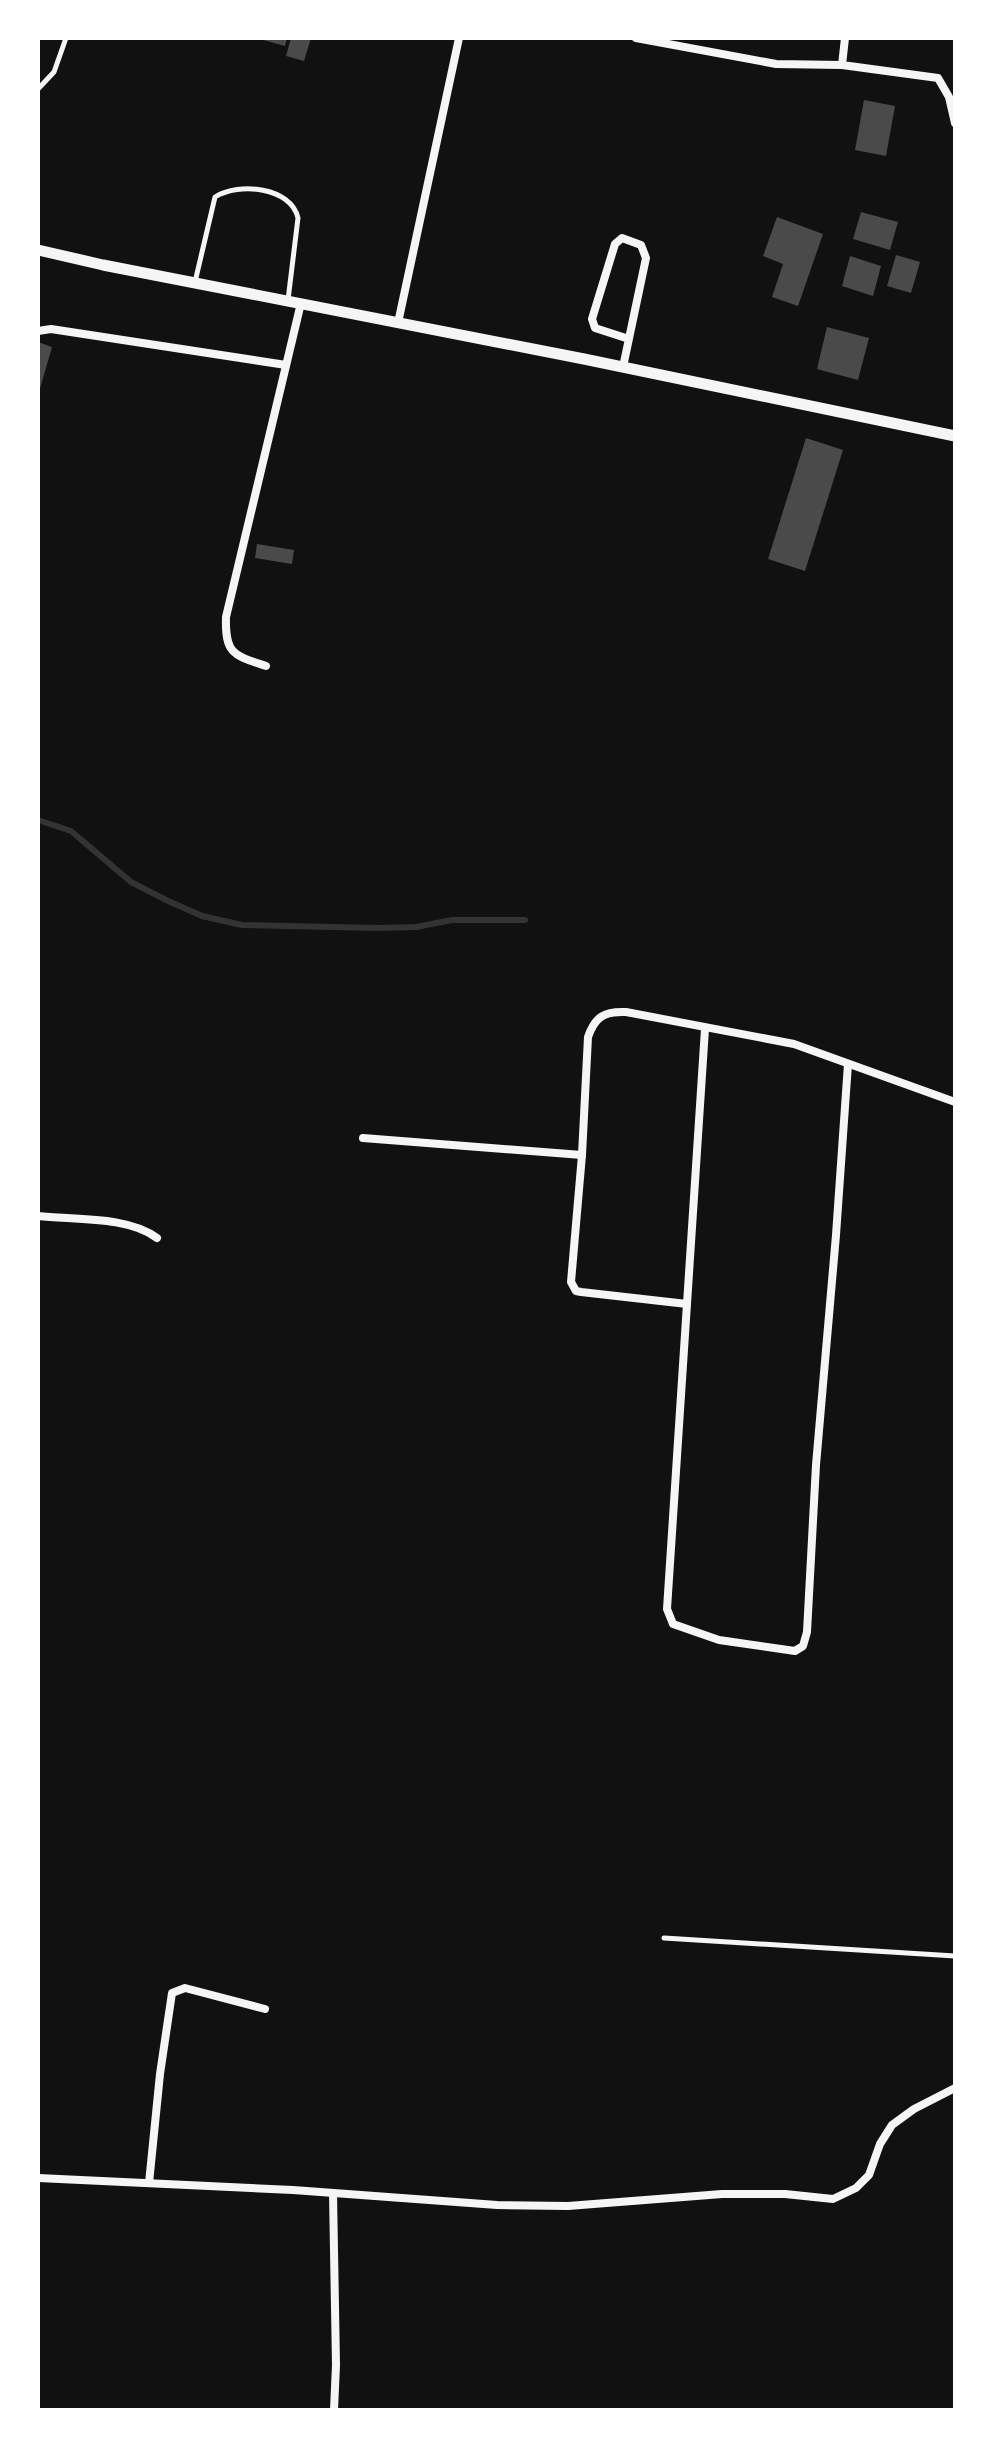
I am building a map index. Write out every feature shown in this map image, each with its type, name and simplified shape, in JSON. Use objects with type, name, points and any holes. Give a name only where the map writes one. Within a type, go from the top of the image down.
[{"type":"street","points":[[398,323],[459,38]]},
{"type":"street","points":[[636,38],[776,64],[842,65],[938,78],[949,97],[955,123]]},
{"type":"street","points":[[842,65],[845,38]]},
{"type":"street","points":[[623,367],[629,339],[646,258],[641,245],[622,238],[615,244],[592,319],[595,328],[629,339]]},
{"type":"street","points":[[38,250],[955,436]]},
{"type":"street","points":[[266,666],[237,656],[230,650],[226,617],[286,365],[295,301]]},
{"type":"street","points":[[38,331],[51,329],[286,365]]},
{"type":"street","points":[[687,1304],[576,1291],[571,1282],[588,1037],[593,1022],[605,1013],[626,1012],[794,1044],[955,1102]]},
{"type":"street","points":[[705,1029],[667,1600],[673,1624],[719,1640],[795,1651],[803,1646],[807,1632],[816,1465],[848,1064]]},
{"type":"street","points":[[363,1138],[582,1155]]},
{"type":"street","points":[[38,1216],[115,1222],[145,1229],[157,1238]]},
{"type":"street","points":[[149,2183],[172,1993],[185,1988],[265,2009]]},
{"type":"street","points":[[38,2178],[333,2193],[511,2206],[568,2206],[722,2194],[785,2194],[833,2199],[856,2188],[869,2175],[880,2144],[892,2125],[914,2109],[955,2088]]},
{"type":"street","points":[[333,2193],[334,2410]]},
{"type":"lane","points":[[38,89],[54,72],[66,38]]},
{"type":"lane","points":[[195,283],[215,197],[241,187],[286,198],[296,207],[295,301]]},
{"type":"lane","points":[[664,1938],[955,1956]]},
{"type":"building","points":[[256,38],[287,38],[285,46]]},
{"type":"building","points":[[291,38],[311,38],[304,61],[286,56]]},
{"type":"building","points":[[864,100],[895,106],[886,156],[855,150]]},
{"type":"building","points":[[861,212],[898,222],[890,250],[853,239]]},
{"type":"building","points":[[777,217],[823,234],[798,306],[772,297],[783,264],[763,256]]},
{"type":"building","points":[[896,255],[920,262],[911,293],[887,286]]},
{"type":"building","points":[[850,256],[881,266],[873,296],[842,286]]},
{"type":"building","points":[[827,327],[869,338],[858,380],[817,369]]},
{"type":"building","points":[[38,342],[52,347],[39,392],[38,392]]},
{"type":"building","points":[[806,438],[843,450],[805,571],[768,559]]},
{"type":"building","points":[[257,544],[294,550],[292,564],[255,558]]},
{"type":"waterway","points":[[38,820],[71,831],[131,882],[202,916],[242,925],[378,928],[416,927],[452,920],[525,920]]}]
